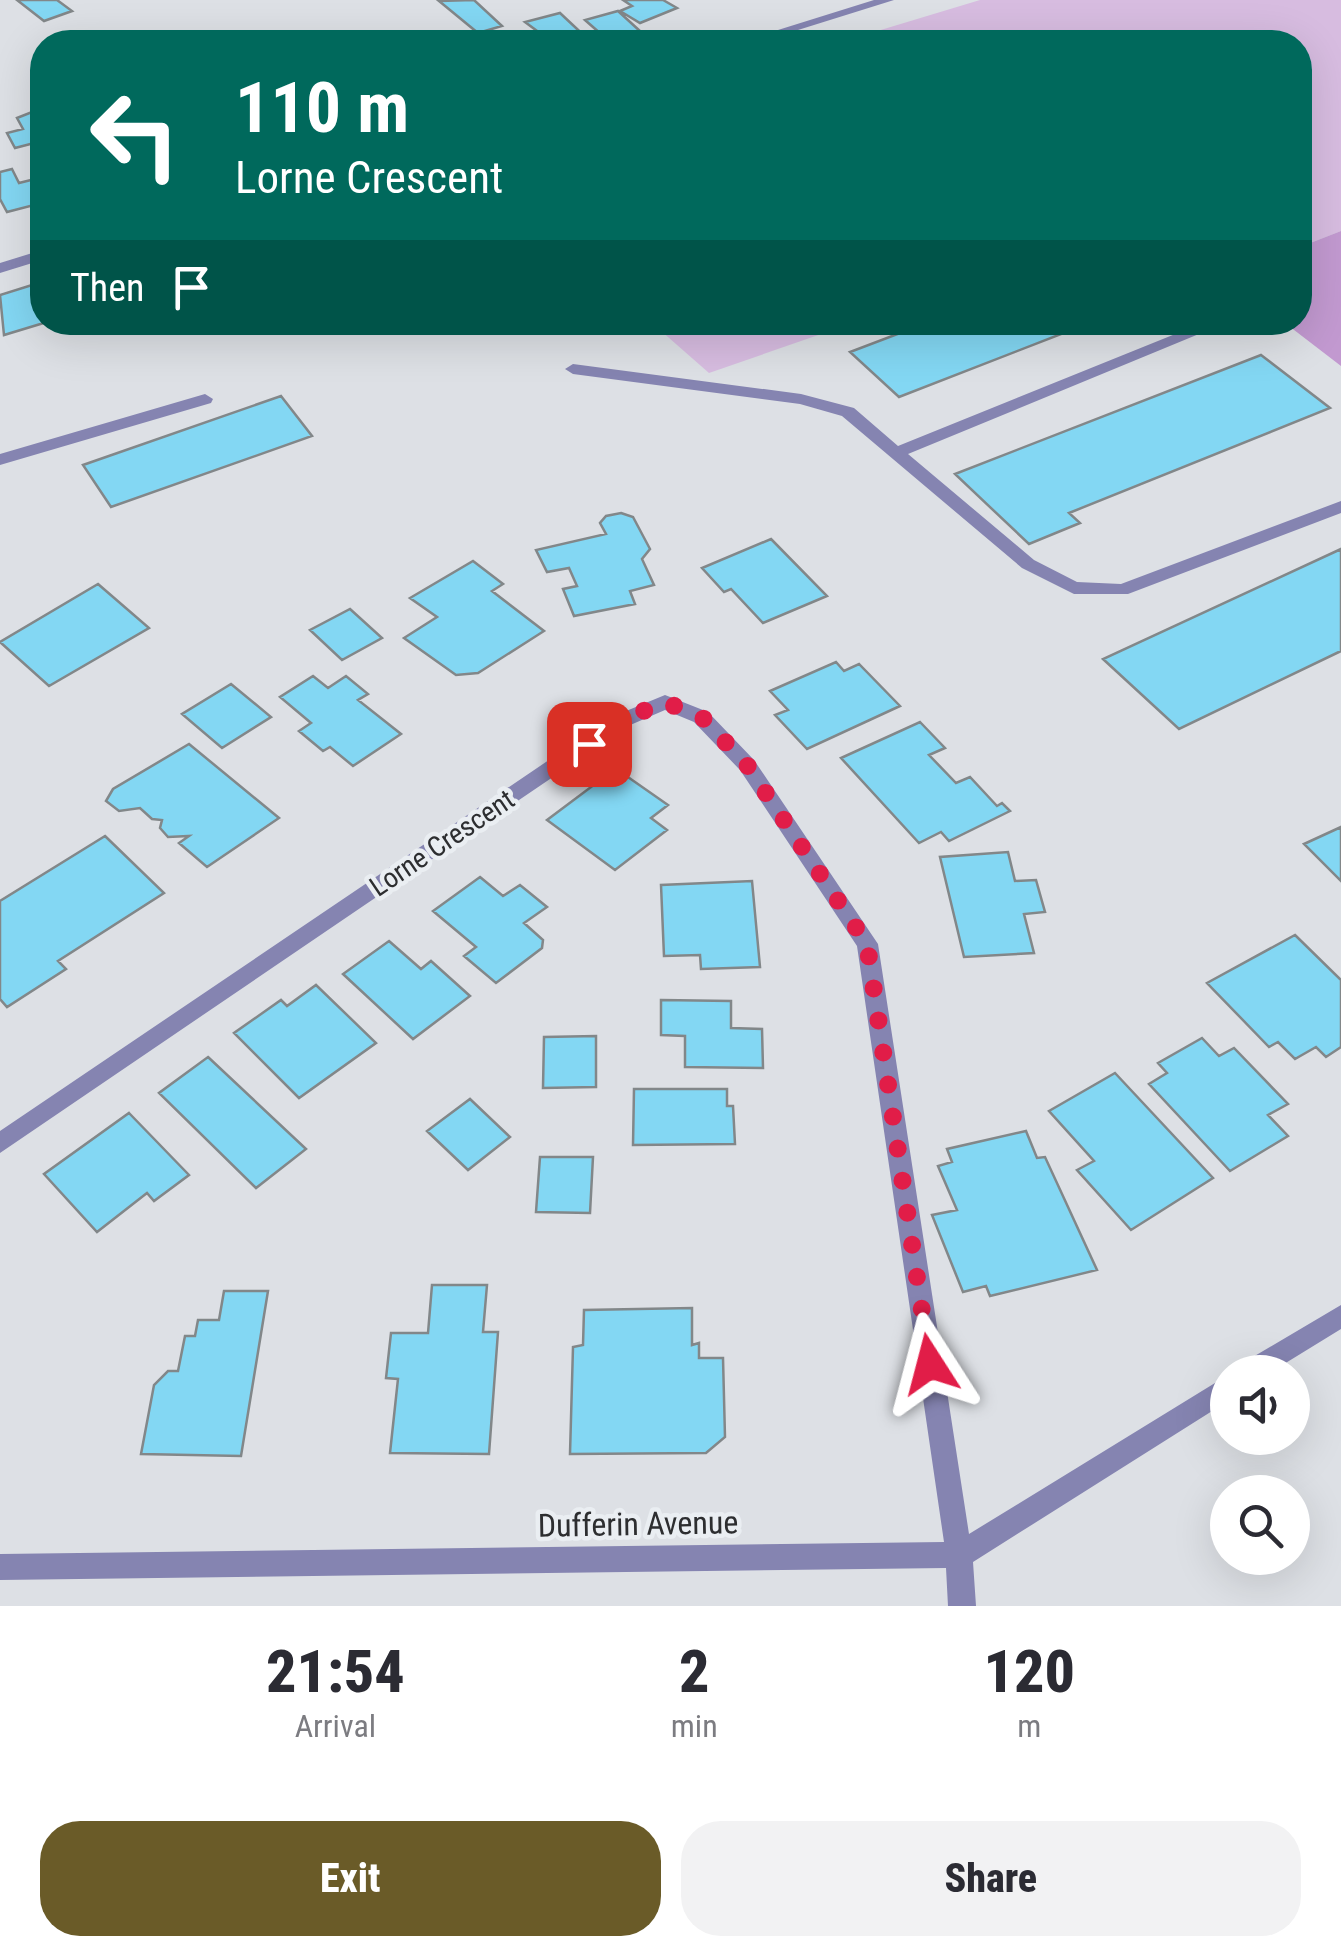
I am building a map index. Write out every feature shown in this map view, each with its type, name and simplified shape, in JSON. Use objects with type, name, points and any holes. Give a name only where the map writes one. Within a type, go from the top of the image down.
[{"type":"street","points":[[787,30],[888,0]]},
{"type":"street","points":[[0,268],[30,259]]},
{"type":"street","points":[[896,452],[1188,335]]},
{"type":"street","points":[[572,369],[801,399],[848,412],[1028,564],[1074,588],[1122,590],[1341,507]]},
{"type":"street","points":[[0,460],[205,399]]},
{"type":"street","name":"Lorne Crescent","points":[[0,1142],[621,721],[664,702],[701,716],[747,765],[867,944],[959,1555],[962,1606]]},
{"type":"street","points":[[1278,1355],[1341,1316]]},
{"type":"street","points":[[959,1555],[1210,1398]]},
{"type":"street","name":"Dufferin Avenue","points":[[0,1566],[959,1555]]},
{"type":"shaded area","points":[[980,0],[1341,0],[1341,231],[1312,242],[1312,30],[881,30]]},
{"type":"shaded area","points":[[1341,231],[1341,366],[1301,335],[1312,335],[1312,242]]},
{"type":"shaded area","points":[[666,335],[818,335],[709,373]]},
{"type":"building","points":[[17,0],[57,0],[72,11],[44,21]]},
{"type":"building","points":[[474,0],[502,26],[474,30],[439,1]]},
{"type":"building","points":[[623,0],[663,0],[677,8],[640,23],[620,11],[632,6]]},
{"type":"building","points":[[618,11],[639,30],[596,30],[585,20]]},
{"type":"building","points":[[560,13],[578,30],[536,30],[525,22]]},
{"type":"building","points":[[30,113],[30,144],[15,148],[7,133],[23,129],[17,118]]},
{"type":"building","points":[[12,169],[19,183],[30,180],[30,206],[7,212],[0,199],[0,172]]},
{"type":"building","points":[[30,286],[30,327],[4,335],[0,295]]},
{"type":"building","points":[[895,335],[1059,335],[899,397],[850,352]]},
{"type":"building","points":[[1261,355],[1330,408],[1069,513],[1080,523],[1029,544],[955,474]]},
{"type":"building","points":[[281,396],[312,436],[111,507],[83,465]]},
{"type":"building","points":[[621,513],[633,517],[650,549],[642,559],[654,585],[630,591],[635,604],[574,616],[563,589],[577,586],[569,568],[547,572],[536,550],[606,534],[600,523],[606,516]]},
{"type":"building","points":[[771,539],[827,596],[763,623],[731,589],[724,592],[702,568]]},
{"type":"building","points":[[1341,549],[1341,651],[1179,729],[1103,659]]},
{"type":"building","points":[[473,561],[503,584],[492,591],[544,631],[478,673],[456,675],[404,638],[437,617],[410,598]]},
{"type":"building","points":[[98,584],[149,628],[49,686],[0,642]]},
{"type":"building","points":[[350,609],[382,638],[342,660],[310,630]]},
{"type":"building","points":[[836,662],[844,671],[859,664],[900,706],[807,749],[775,715],[788,710],[770,691]]},
{"type":"building","points":[[313,676],[328,688],[346,676],[368,694],[358,700],[401,734],[353,766],[330,747],[323,751],[299,731],[311,723],[280,697]]},
{"type":"building","points":[[231,684],[271,717],[222,748],[182,714]]},
{"type":"building","points":[[920,722],[945,748],[929,755],[956,783],[970,777],[997,806],[1002,803],[1010,811],[949,841],[941,832],[919,843],[841,758]]},
{"type":"building","points":[[189,744],[279,818],[207,867],[179,843],[189,836],[168,837],[160,828],[162,820],[152,819],[140,808],[119,811],[106,801],[113,789]]},
{"type":"building","points":[[625,775],[668,805],[651,818],[667,830],[615,870],[547,820],[603,778],[612,785]]},
{"type":"building","points":[[1341,827],[1341,881],[1304,844]]},
{"type":"building","points":[[105,836],[164,893],[58,961],[66,969],[7,1007],[0,999],[0,901]]},
{"type":"building","points":[[1008,852],[1015,881],[1036,880],[1045,912],[1024,914],[1034,953],[964,957],[940,857]]},
{"type":"building","points":[[480,877],[503,896],[520,885],[547,907],[524,923],[543,940],[542,948],[496,983],[464,956],[476,947],[433,911]]},
{"type":"building","points":[[752,881],[760,967],[701,969],[700,955],[664,956],[661,885]]},
{"type":"building","points":[[1295,935],[1341,980],[1341,1047],[1326,1057],[1316,1047],[1295,1059],[1278,1042],[1269,1047],[1207,983]]},
{"type":"building","points":[[389,941],[421,969],[431,961],[470,996],[413,1039],[343,974]]},
{"type":"building","points":[[316,985],[376,1043],[299,1098],[234,1033],[281,1000],[287,1006]]},
{"type":"building","points":[[661,1000],[731,1001],[731,1028],[762,1029],[763,1068],[685,1067],[685,1036],[661,1035]]},
{"type":"building","points":[[596,1036],[596,1087],[543,1088],[544,1037]]},
{"type":"building","points":[[1202,1038],[1219,1056],[1234,1048],[1288,1104],[1268,1115],[1288,1136],[1230,1171],[1149,1084],[1167,1073],[1158,1063]]},
{"type":"building","points":[[208,1057],[306,1149],[256,1188],[159,1093]]},
{"type":"building","points":[[1115,1073],[1213,1178],[1131,1230],[1077,1170],[1094,1161],[1049,1111]]},
{"type":"building","points":[[634,1089],[727,1089],[727,1106],[733,1106],[735,1144],[633,1145]]},
{"type":"building","points":[[470,1099],[510,1137],[468,1170],[427,1131]]},
{"type":"building","points":[[129,1113],[189,1175],[154,1201],[147,1193],[97,1232],[44,1174]]},
{"type":"building","points":[[1026,1131],[1037,1158],[1045,1157],[1097,1270],[990,1296],[986,1286],[963,1292],[932,1215],[957,1210],[938,1166],[952,1162],[947,1149]]},
{"type":"building","points":[[540,1157],[593,1157],[590,1213],[536,1212]]},
{"type":"building","points":[[432,1285],[487,1285],[483,1332],[498,1332],[489,1454],[390,1453],[398,1379],[386,1378],[391,1333],[428,1333]]},
{"type":"building","points":[[224,1291],[268,1291],[241,1456],[141,1454],[154,1385],[168,1371],[178,1371],[185,1336],[195,1336],[198,1320],[219,1320]]},
{"type":"building","points":[[692,1308],[692,1345],[699,1343],[699,1358],[723,1358],[725,1437],[706,1453],[570,1454],[573,1347],[583,1345],[584,1310]]},
{"type":"route","points":[[589,744],[621,721],[664,702],[701,716],[747,765],[867,944],[930,1364]]}]
